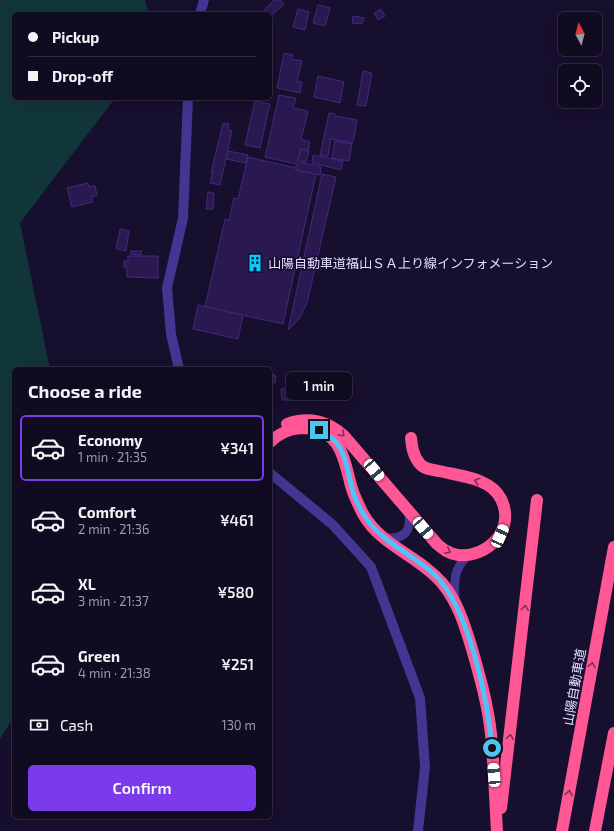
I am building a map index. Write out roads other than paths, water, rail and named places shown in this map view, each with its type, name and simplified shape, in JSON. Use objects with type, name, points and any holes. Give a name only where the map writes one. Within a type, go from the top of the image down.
[{"type":"highway","points":[[272,434],[278,428],[286,424],[306,419],[316,420],[336,428],[443,549],[459,555],[468,554],[486,548],[500,536],[505,526],[506,515],[497,492],[490,486],[480,481],[430,469],[420,465],[415,458],[411,438]]},
{"type":"highway","points":[[272,440],[279,434],[298,428],[319,430],[335,442],[345,459],[357,503],[372,527],[382,537],[424,565],[446,587],[455,603],[470,642],[484,694],[491,734],[498,831]]},
{"type":"highway","points":[[498,831],[537,500]]},
{"type":"highway","name":"山陽自動車道","points":[[562,831],[614,547]]},
{"type":"highway","points":[[595,831],[614,733]]},
{"type":"street","points":[[201,12],[204,0]]},
{"type":"street","points":[[179,367],[171,334],[167,288],[183,218],[188,100]]},
{"type":"street","points":[[272,475],[333,525],[371,567],[420,698],[425,767],[418,831]]},
{"type":"lane","points":[[382,537],[401,537],[406,533],[410,527],[408,510]]},
{"type":"lane","points":[[455,603],[454,586],[456,573],[458,566],[468,554]]},
{"type":"place","name":"山陽自動車道福山ＳＡ上り線インフォメーション","points":[[255,263]]}]
